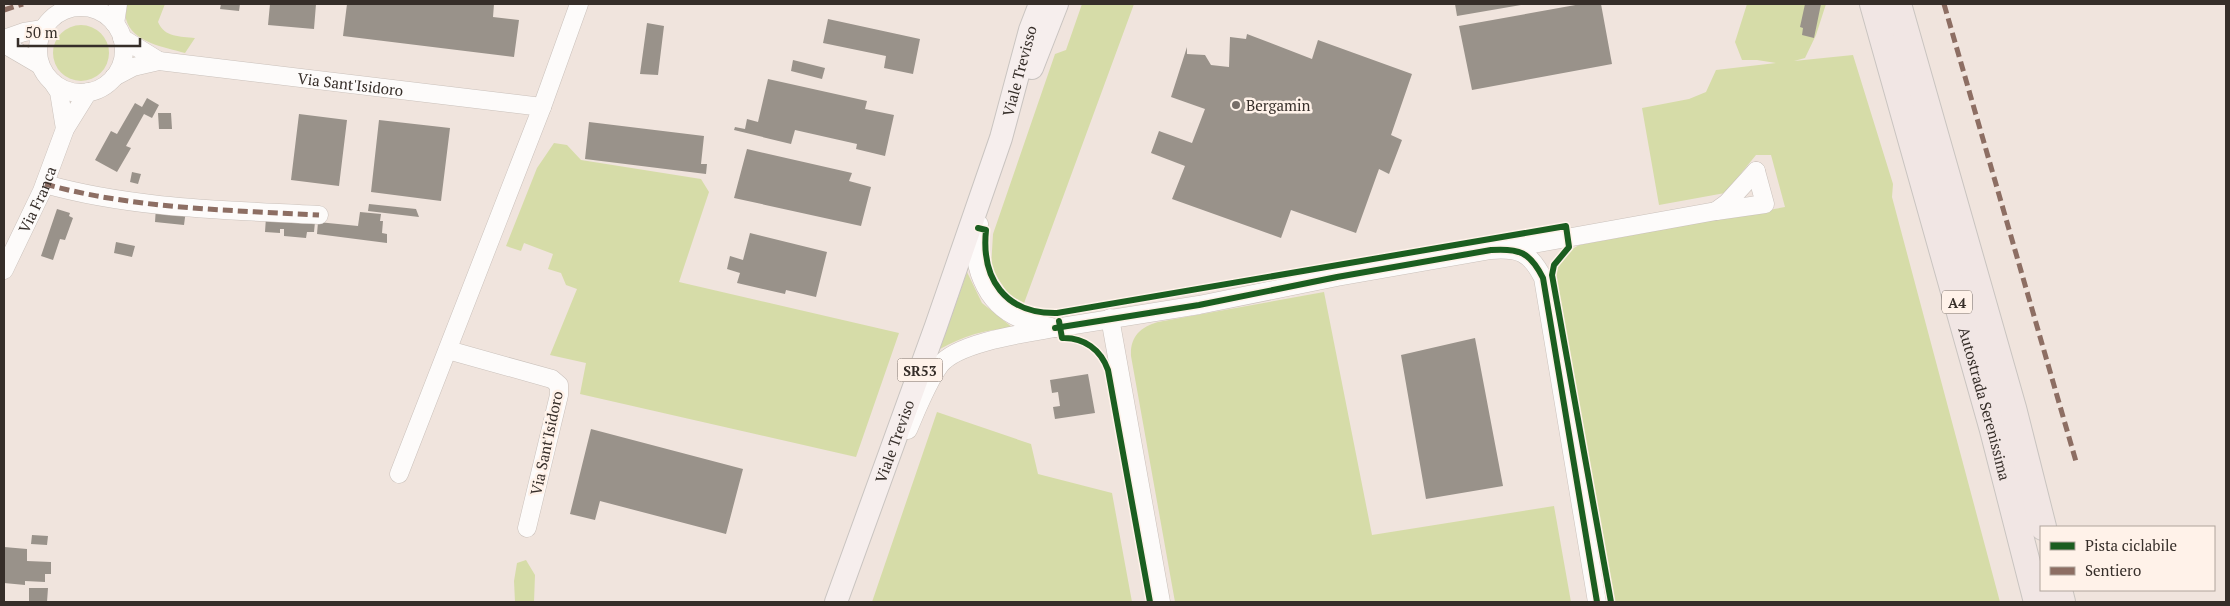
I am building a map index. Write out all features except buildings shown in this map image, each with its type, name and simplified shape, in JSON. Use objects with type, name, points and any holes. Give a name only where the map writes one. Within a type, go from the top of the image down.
[{"type":"highway","name":"Autostrada Serenissima","points":[[1873,4],[1993,430],[2037,602]]},
{"type":"highway","name":"Autostrada Serenissima","points":[[1898,4],[2013,408],[2043,526]]},
{"type":"main road","name":"Viale Trevisso","points":[[1001,138],[1030,30],[1040,4]]},
{"type":"main road","points":[[1001,138],[1039,53],[1057,4]]},
{"type":"main road","name":"Viale Treviso","points":[[838,597],[936,326],[1001,138]]},
{"type":"street","points":[[53,83],[64,89],[88,92],[98,89],[114,76],[121,65],[124,52],[119,31],[118,4]]},
{"type":"street","points":[[400,474],[542,107],[579,4]]},
{"type":"street","points":[[40,65],[38,41],[43,29],[59,12],[86,5],[106,15],[119,31]]},
{"type":"street","points":[[4,38],[43,29]]},
{"type":"street","name":"Via Sant'Isidoro","points":[[119,31],[159,61]]},
{"type":"street","points":[[4,44],[40,65],[60,92],[66,129]]},
{"type":"street","name":"Via Sant'Isidoro","points":[[114,76],[133,67],[159,61],[542,107]]},
{"type":"street","name":"Via Franca","points":[[4,270],[45,184],[66,129],[88,92]]},
{"type":"street","points":[[1001,138],[997,167],[976,238],[976,261],[981,281],[1006,310],[1020,319],[1055,328]]},
{"type":"street","points":[[45,184],[100,196],[186,208],[319,215]]},
{"type":"street","points":[[838,597],[880,508],[908,429],[941,364],[952,355],[988,341],[1055,328],[1199,305],[1337,276],[1511,248],[1716,211]]},
{"type":"street","points":[[1511,248],[1525,254],[1535,262],[1543,278],[1597,602]]},
{"type":"street","points":[[1110,318],[1162,602]]},
{"type":"street","name":"Via Sant'Isidoro","points":[[448,350],[552,379],[559,385],[560,395],[527,528]]},
{"type":"green space","points":[[127,4],[165,4],[158,22],[161,27],[169,34],[195,38],[185,53],[142,39],[129,27],[126,17]]},
{"type":"green space","points":[[1082,4],[1134,4],[1023,306],[1013,301],[991,268],[993,234],[1055,54],[1066,50]]},
{"type":"green space","points":[[1747,4],[1826,4],[1816,35],[1805,58],[1794,61],[1853,55],[1893,184],[1892,197],[2000,602],[1614,602],[1555,272],[1564,254],[1579,245],[1785,207],[1771,155],[1756,155],[1725,193],[1659,205],[1642,108],[1689,99],[1706,92],[1716,70],[1776,63],[1742,60],[1735,42]]},
{"type":"green space","points":[[75,25],[87,25],[101,33],[109,47],[107,64],[101,73],[87,81],[75,81],[65,76],[58,69],[53,59],[53,47],[58,37],[65,30]]},
{"type":"green space","points":[[554,143],[567,145],[581,160],[701,179],[709,192],[679,282],[899,333],[856,457],[580,394],[586,363],[550,355],[577,289],[566,285],[561,273],[548,269],[553,254],[524,243],[521,251],[506,246],[537,168]]},
{"type":"green space","points":[[967,272],[982,303],[1013,328],[975,334],[957,340],[940,349]]},
{"type":"green space","points":[[1324,292],[1372,535],[1554,506],[1571,602],[1175,602],[1131,356],[1134,338],[1141,330],[1158,322]]},
{"type":"green space","points":[[937,412],[1031,444],[1038,474],[1112,493],[1132,602],[872,602]]},
{"type":"green space","points":[[526,560],[535,575],[534,602],[515,602],[514,581],[517,563]]},
{"type":"marked path","points":[[4,10],[23,4]]},
{"type":"marked path","points":[[1944,4],[2077,465]]},
{"type":"marked path","points":[[45,184],[113,199],[181,207],[319,215]]},
{"type":"cycle path","points":[[978,228],[986,230],[985,248],[988,264],[1000,290],[1010,300],[1023,307],[1039,312],[1057,313],[1566,226],[1569,247],[1554,265],[1552,275],[1611,602]]},
{"type":"cycle path","points":[[1055,328],[1199,305],[1337,277],[1491,250],[1509,250],[1523,254],[1533,262],[1543,278],[1597,602]]},
{"type":"cycle path","points":[[1059,321],[1062,338],[1070,338],[1091,346],[1101,356],[1108,370],[1150,602]]},
{"type":"place","name":"Bergamin","points":[[1236,105]]}]
